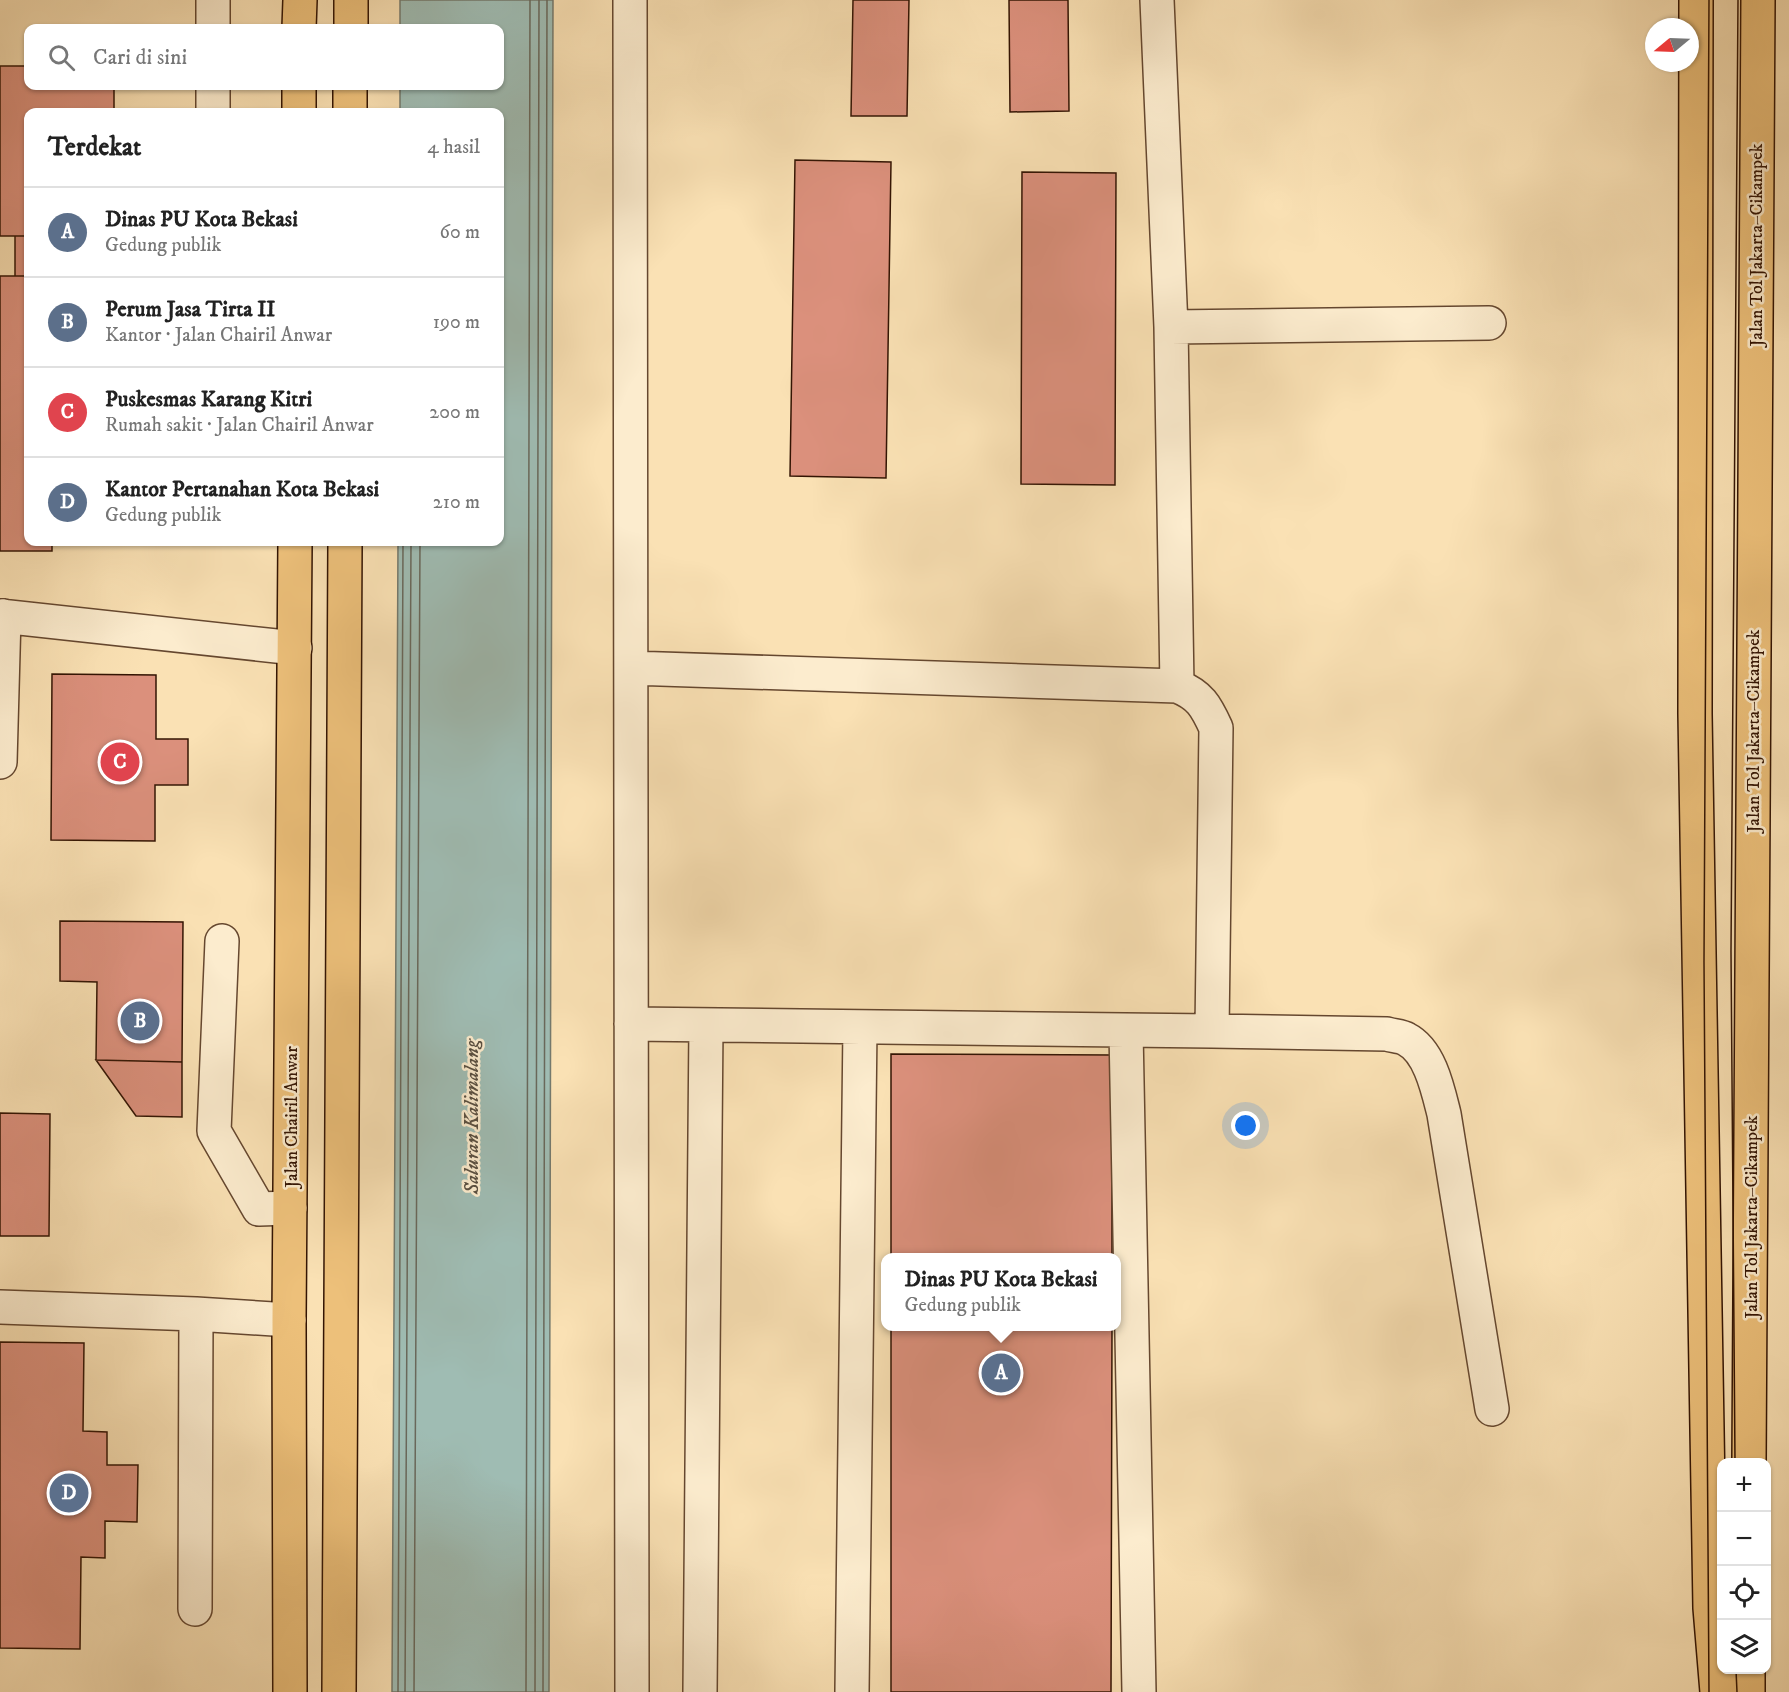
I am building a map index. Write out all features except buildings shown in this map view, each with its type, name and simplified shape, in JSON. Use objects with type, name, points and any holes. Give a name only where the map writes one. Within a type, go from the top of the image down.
[{"type":"main road","points":[[299,24],[300,0]]},
{"type":"main road","points":[[351,0],[351,24]]},
{"type":"main road","points":[[1696,0],[1695,714],[1710,1596],[1717,1692]]},
{"type":"main road","name":"Jalan Tol Jakarta–Cikampek","points":[[1749,1458],[1758,0]]},
{"type":"main road","points":[[298,108],[299,90]]},
{"type":"main road","points":[[350,90],[350,108]]},
{"type":"main road","name":"Jalan Chairil Anwar","points":[[290,1692],[289,1320],[295,546]]},
{"type":"main road","points":[[339,1689],[345,546]]},
{"type":"main road","points":[[295,648],[343,653]]},
{"type":"main road","points":[[289,1320],[340,1320]]},
{"type":"main road","points":[[1748,1674],[1748,1692]]},
{"type":"street","points":[[213,0],[213,24]]},
{"type":"street","points":[[630,0],[632,1692]]},
{"type":"street","points":[[1157,0],[1171,327],[1177,686]]},
{"type":"street","points":[[213,90],[213,108]]},
{"type":"street","points":[[1171,327],[1489,323]]},
{"type":"street","points":[[0,762],[2,616],[295,648]]},
{"type":"street","points":[[631,668],[1177,686],[1191,692],[1201,701],[1216,728],[1212,1031]]},
{"type":"street","points":[[222,941],[214,1131],[259,1209],[290,1208]]},
{"type":"street","points":[[631,1024],[1387,1034],[1405,1038],[1426,1060],[1436,1081],[1444,1114],[1492,1408]]},
{"type":"street","points":[[700,1692],[706,1025]]},
{"type":"street","points":[[852,1692],[860,1027]]},
{"type":"street","points":[[1126,1031],[1139,1692]]},
{"type":"street","points":[[0,1307],[196,1314],[289,1320]]},
{"type":"street","points":[[195,1609],[196,1314]]},
{"type":"water","name":"Saluran Kalimalang","points":[[400,0],[553,0],[549,1692],[392,1692],[398,546],[504,546],[504,108],[400,108],[400,90],[504,90],[504,24],[400,24]]},
{"type":"tram line","points":[[1709,0],[1704,962],[1709,1692]]},
{"type":"tram line","points":[[1735,1458],[1731,952],[1738,0]]},
{"type":"tram line","points":[[1736,1674],[1737,1692]]},
{"type":"place","name":"Puskesmas Karang Kitri","points":[[120,762]]},
{"type":"place","name":"Perum Jasa Tirta II","points":[[140,1021]]},
{"type":"place","name":"Dinas PU Kota Bekasi","points":[[1001,1373]]},
{"type":"place","name":"Kantor Pertanahan Kota Bekasi","points":[[69,1493]]}]
